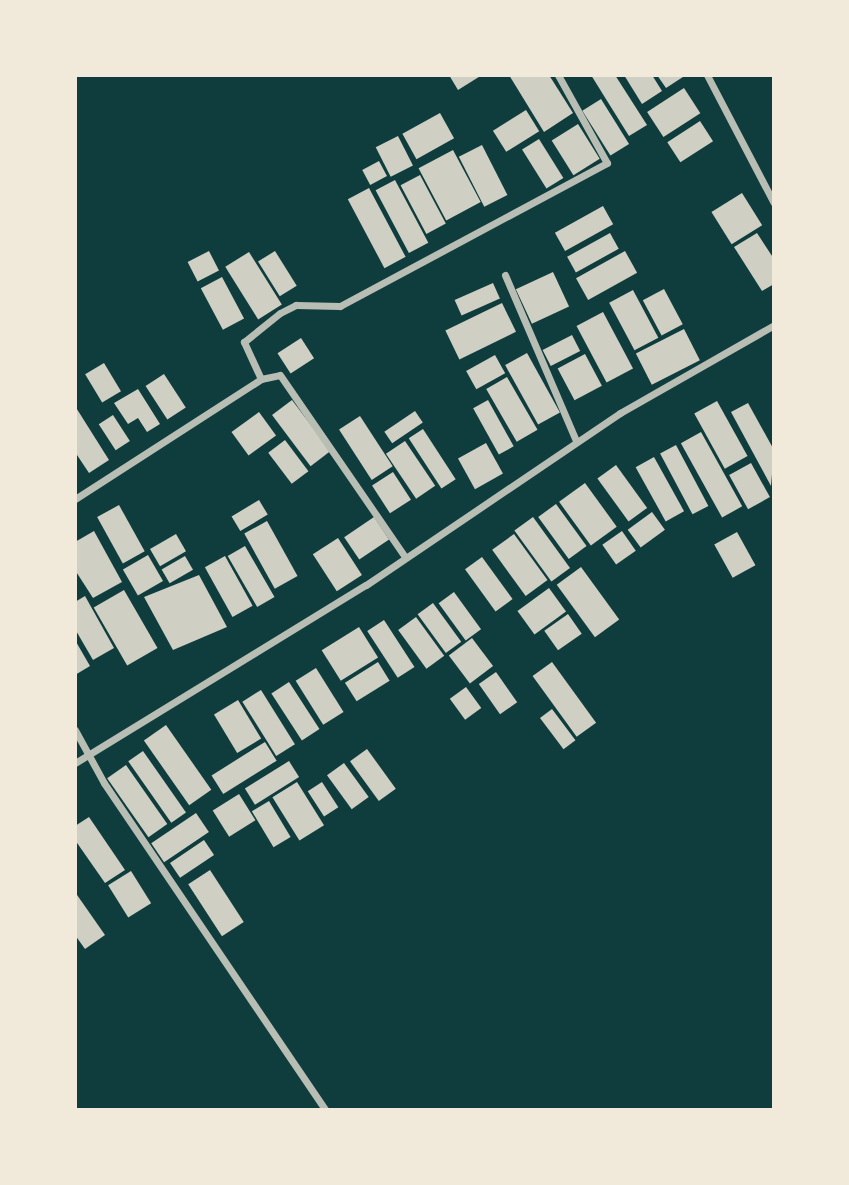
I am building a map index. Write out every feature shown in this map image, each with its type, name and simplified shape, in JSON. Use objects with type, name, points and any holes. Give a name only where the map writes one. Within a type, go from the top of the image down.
[{"type":"street","points":[[261,379],[244,342],[281,313],[296,305],[340,306],[607,163],[558,75]]},
{"type":"street","points":[[707,75],[774,203]]},
{"type":"street","points":[[505,275],[576,441]]},
{"type":"street","points":[[75,764],[405,557],[576,441],[774,325]]},
{"type":"street","points":[[75,499],[261,379],[288,379],[405,557]]},
{"type":"street","points":[[75,730],[87,755],[325,1110]]},
{"type":"building","points":[[449,75],[482,75],[458,90]]},
{"type":"building","points":[[509,75],[549,75],[573,113],[544,132]]},
{"type":"building","points":[[591,75],[615,75],[647,125],[629,136]]},
{"type":"building","points":[[624,75],[652,75],[662,91],[642,104]]},
{"type":"building","points":[[657,75],[686,75],[666,88]]},
{"type":"building","points":[[684,88],[700,113],[663,137],[647,112]]},
{"type":"building","points":[[601,99],[629,144],[610,156],[582,111]]},
{"type":"building","points":[[526,110],[539,131],[506,152],[493,131]]},
{"type":"building","points":[[440,113],[454,138],[416,159],[402,134]]},
{"type":"building","points":[[700,121],[713,141],[680,162],[667,142]]},
{"type":"building","points":[[578,124],[600,159],[573,175],[552,140]]},
{"type":"building","points":[[398,136],[413,165],[391,177],[376,147]]},
{"type":"building","points":[[539,139],[563,178],[546,189],[522,150]]},
{"type":"building","points":[[482,145],[507,195],[484,207],[459,157]]},
{"type":"building","points":[[453,150],[481,202],[446,220],[419,168]]},
{"type":"building","points":[[379,161],[387,176],[370,185],[362,170]]},
{"type":"building","points":[[420,175],[446,224],[426,234],[401,185]]},
{"type":"building","points":[[395,180],[428,243],[409,253],[376,190]]},
{"type":"building","points":[[369,188],[406,257],[384,268],[348,199]]},
{"type":"building","points":[[742,193],[762,225],[732,244],[711,212]]},
{"type":"building","points":[[603,206],[613,224],[565,251],[555,233]]},
{"type":"building","points":[[610,233],[619,249],[576,272],[567,257]]},
{"type":"building","points":[[757,233],[774,259],[774,284],[762,291],[734,247]]},
{"type":"building","points":[[209,251],[219,271],[198,281],[188,262]]},
{"type":"building","points":[[275,251],[297,286],[280,296],[258,262]]},
{"type":"building","points":[[625,251],[637,273],[588,300],[576,278]]},
{"type":"building","points":[[249,252],[282,305],[258,319],[225,267]]},
{"type":"building","points":[[553,272],[569,306],[532,324],[516,289]]},
{"type":"building","points":[[222,277],[244,318],[223,330],[201,288]]},
{"type":"building","points":[[493,283],[500,299],[462,316],[455,300]]},
{"type":"building","points":[[664,289],[683,324],[662,336],[643,300]]},
{"type":"building","points":[[633,290],[658,338],[635,350],[609,303]]},
{"type":"building","points":[[502,303],[516,332],[459,359],[445,331]]},
{"type":"building","points":[[603,312],[633,369],[607,383],[577,326]]},
{"type":"building","points":[[684,329],[700,360],[652,385],[636,354]]},
{"type":"building","points":[[572,335],[580,351],[551,366],[543,350]]},
{"type":"building","points":[[301,338],[314,358],[291,373],[278,353]]},
{"type":"building","points":[[527,353],[560,412],[538,425],[505,365]]},
{"type":"building","points":[[585,354],[602,386],[575,400],[558,369]]},
{"type":"building","points":[[495,355],[505,373],[476,389],[466,371]]},
{"type":"building","points":[[104,363],[121,391],[102,403],[85,374]]},
{"type":"building","points":[[164,374],[186,408],[167,420],[146,386]]},
{"type":"building","points":[[507,377],[538,430],[517,442],[486,389]]},
{"type":"building","points":[[138,389],[160,424],[147,432],[138,418],[128,424],[114,403]]},
{"type":"building","points":[[292,400],[331,451],[311,466],[272,415]]},
{"type":"building","points":[[488,400],[514,446],[499,455],[473,408]]},
{"type":"building","points":[[717,401],[748,456],[725,469],[694,414]]},
{"type":"building","points":[[748,403],[774,450],[771,486],[731,412]]},
{"type":"building","points":[[75,406],[109,460],[89,473],[75,452]]},
{"type":"building","points":[[415,411],[423,423],[392,443],[384,432]]},
{"type":"building","points":[[259,412],[276,435],[249,455],[231,432]]},
{"type":"building","points":[[113,415],[130,441],[116,450],[99,424]]},
{"type":"building","points":[[360,416],[393,466],[372,480],[339,430]]},
{"type":"building","points":[[423,429],[456,479],[441,489],[409,438]]},
{"type":"building","points":[[701,432],[742,506],[722,517],[681,443]]},
{"type":"building","points":[[285,440],[308,471],[292,484],[268,453]]},
{"type":"building","points":[[405,441],[435,486],[416,499],[386,454]]},
{"type":"building","points":[[486,443],[503,474],[475,489],[458,459]]},
{"type":"building","points":[[676,445],[708,506],[693,514],[660,453]]},
{"type":"building","points":[[654,457],[684,511],[666,521],[636,467]]},
{"type":"building","points":[[751,463],[770,497],[748,509],[729,475]]},
{"type":"building","points":[[616,465],[647,508],[629,521],[597,479]]},
{"type":"building","points":[[393,472],[411,500],[390,513],[372,486]]},
{"type":"building","points":[[585,483],[617,527],[591,545],[559,502]]},
{"type":"building","points":[[259,500],[268,515],[240,531],[232,516]]},
{"type":"building","points":[[556,504],[587,546],[569,559],[538,517]]},
{"type":"building","points":[[119,505],[145,551],[123,563],[97,517]]},
{"type":"building","points":[[652,512],[665,530],[641,547],[628,530]]},
{"type":"building","points":[[374,517],[389,539],[359,560],[344,537]]},
{"type":"building","points":[[533,517],[570,568],[551,581],[514,531]]},
{"type":"building","points":[[267,521],[298,576],[275,589],[244,534]]},
{"type":"building","points":[[94,531],[122,582],[93,598],[75,570],[75,542]]},
{"type":"building","points":[[622,531],[636,551],[616,564],[602,545]]},
{"type":"building","points":[[737,532],[755,565],[733,578],[714,545]]},
{"type":"building","points":[[176,534],[186,551],[160,566],[150,549]]},
{"type":"building","points":[[514,534],[548,580],[526,596],[492,550]]},
{"type":"building","points":[[338,538],[362,575],[337,591],[313,554]]},
{"type":"building","points":[[245,546],[274,597],[257,607],[228,556]]},
{"type":"building","points":[[148,555],[163,581],[138,595],[123,570]]},
{"type":"building","points":[[185,556],[193,570],[170,583],[162,570]]},
{"type":"building","points":[[225,556],[253,606],[233,617],[205,567]]},
{"type":"building","points":[[482,557],[513,599],[496,611],[465,569]]},
{"type":"building","points":[[581,567],[619,620],[595,637],[557,585]]},
{"type":"building","points":[[199,575],[227,627],[173,650],[144,597]]},
{"type":"building","points":[[549,588],[566,611],[534,634],[517,611]]},
{"type":"building","points":[[124,590],[158,648],[127,666],[94,608]]},
{"type":"building","points":[[454,592],[481,629],[466,640],[439,603]]},
{"type":"building","points":[[85,596],[114,648],[93,660],[75,629],[75,602]]},
{"type":"building","points":[[433,603],[461,642],[446,653],[418,614]]},
{"type":"building","points":[[568,614],[582,634],[558,650],[544,631]]},
{"type":"building","points":[[416,617],[444,656],[426,669],[398,630]]},
{"type":"building","points":[[384,620],[414,667],[398,678],[367,631]]},
{"type":"building","points":[[359,627],[378,658],[341,681],[322,650]]},
{"type":"building","points":[[472,638],[493,666],[470,683],[449,655]]},
{"type":"building","points":[[75,640],[90,666],[75,675]]},
{"type":"building","points":[[378,662],[390,681],[357,701],[345,683]]},
{"type":"building","points":[[552,662],[596,723],[577,737],[533,676]]},
{"type":"building","points":[[316,668],[344,712],[323,725],[296,681]]},
{"type":"building","points":[[496,672],[517,702],[500,714],[479,684]]},
{"type":"building","points":[[289,682],[319,729],[302,740],[271,693]]},
{"type":"building","points":[[466,687],[481,708],[465,720],[450,699]]},
{"type":"building","points":[[261,690],[295,744],[276,756],[242,702]]},
{"type":"building","points":[[238,700],[261,739],[237,753],[214,714]]},
{"type":"building","points":[[552,709],[575,740],[563,749],[540,718]]},
{"type":"building","points":[[166,725],[211,790],[189,805],[144,740]]},
{"type":"building","points":[[265,742],[277,761],[223,794],[212,775]]},
{"type":"building","points":[[367,749],[396,789],[379,801],[350,761]]},
{"type":"building","points":[[143,751],[186,812],[171,823],[128,761]]},
{"type":"building","points":[[289,761],[299,777],[255,805],[245,789]]},
{"type":"building","points":[[344,763],[369,797],[352,809],[327,775]]},
{"type":"building","points":[[126,765],[167,824],[148,837],[107,778]]},
{"type":"building","points":[[297,782],[324,825],[299,841],[272,797]]},
{"type":"building","points":[[322,782],[338,807],[324,816],[308,791]]},
{"type":"building","points":[[239,794],[255,820],[229,837],[213,810]]},
{"type":"building","points":[[269,801],[291,837],[273,847],[252,811]]},
{"type":"building","points":[[196,813],[209,832],[164,862],[151,843]]},
{"type":"building","points":[[89,817],[125,870],[105,883],[75,840],[75,826]]},
{"type":"building","points":[[204,840],[214,855],[180,878],[170,863]]},
{"type":"building","points":[[210,870],[244,922],[222,936],[188,884]]},
{"type":"building","points":[[131,871],[151,903],[128,918],[108,885]]},
{"type":"building","points":[[75,892],[105,935],[85,949],[75,935]]}]
